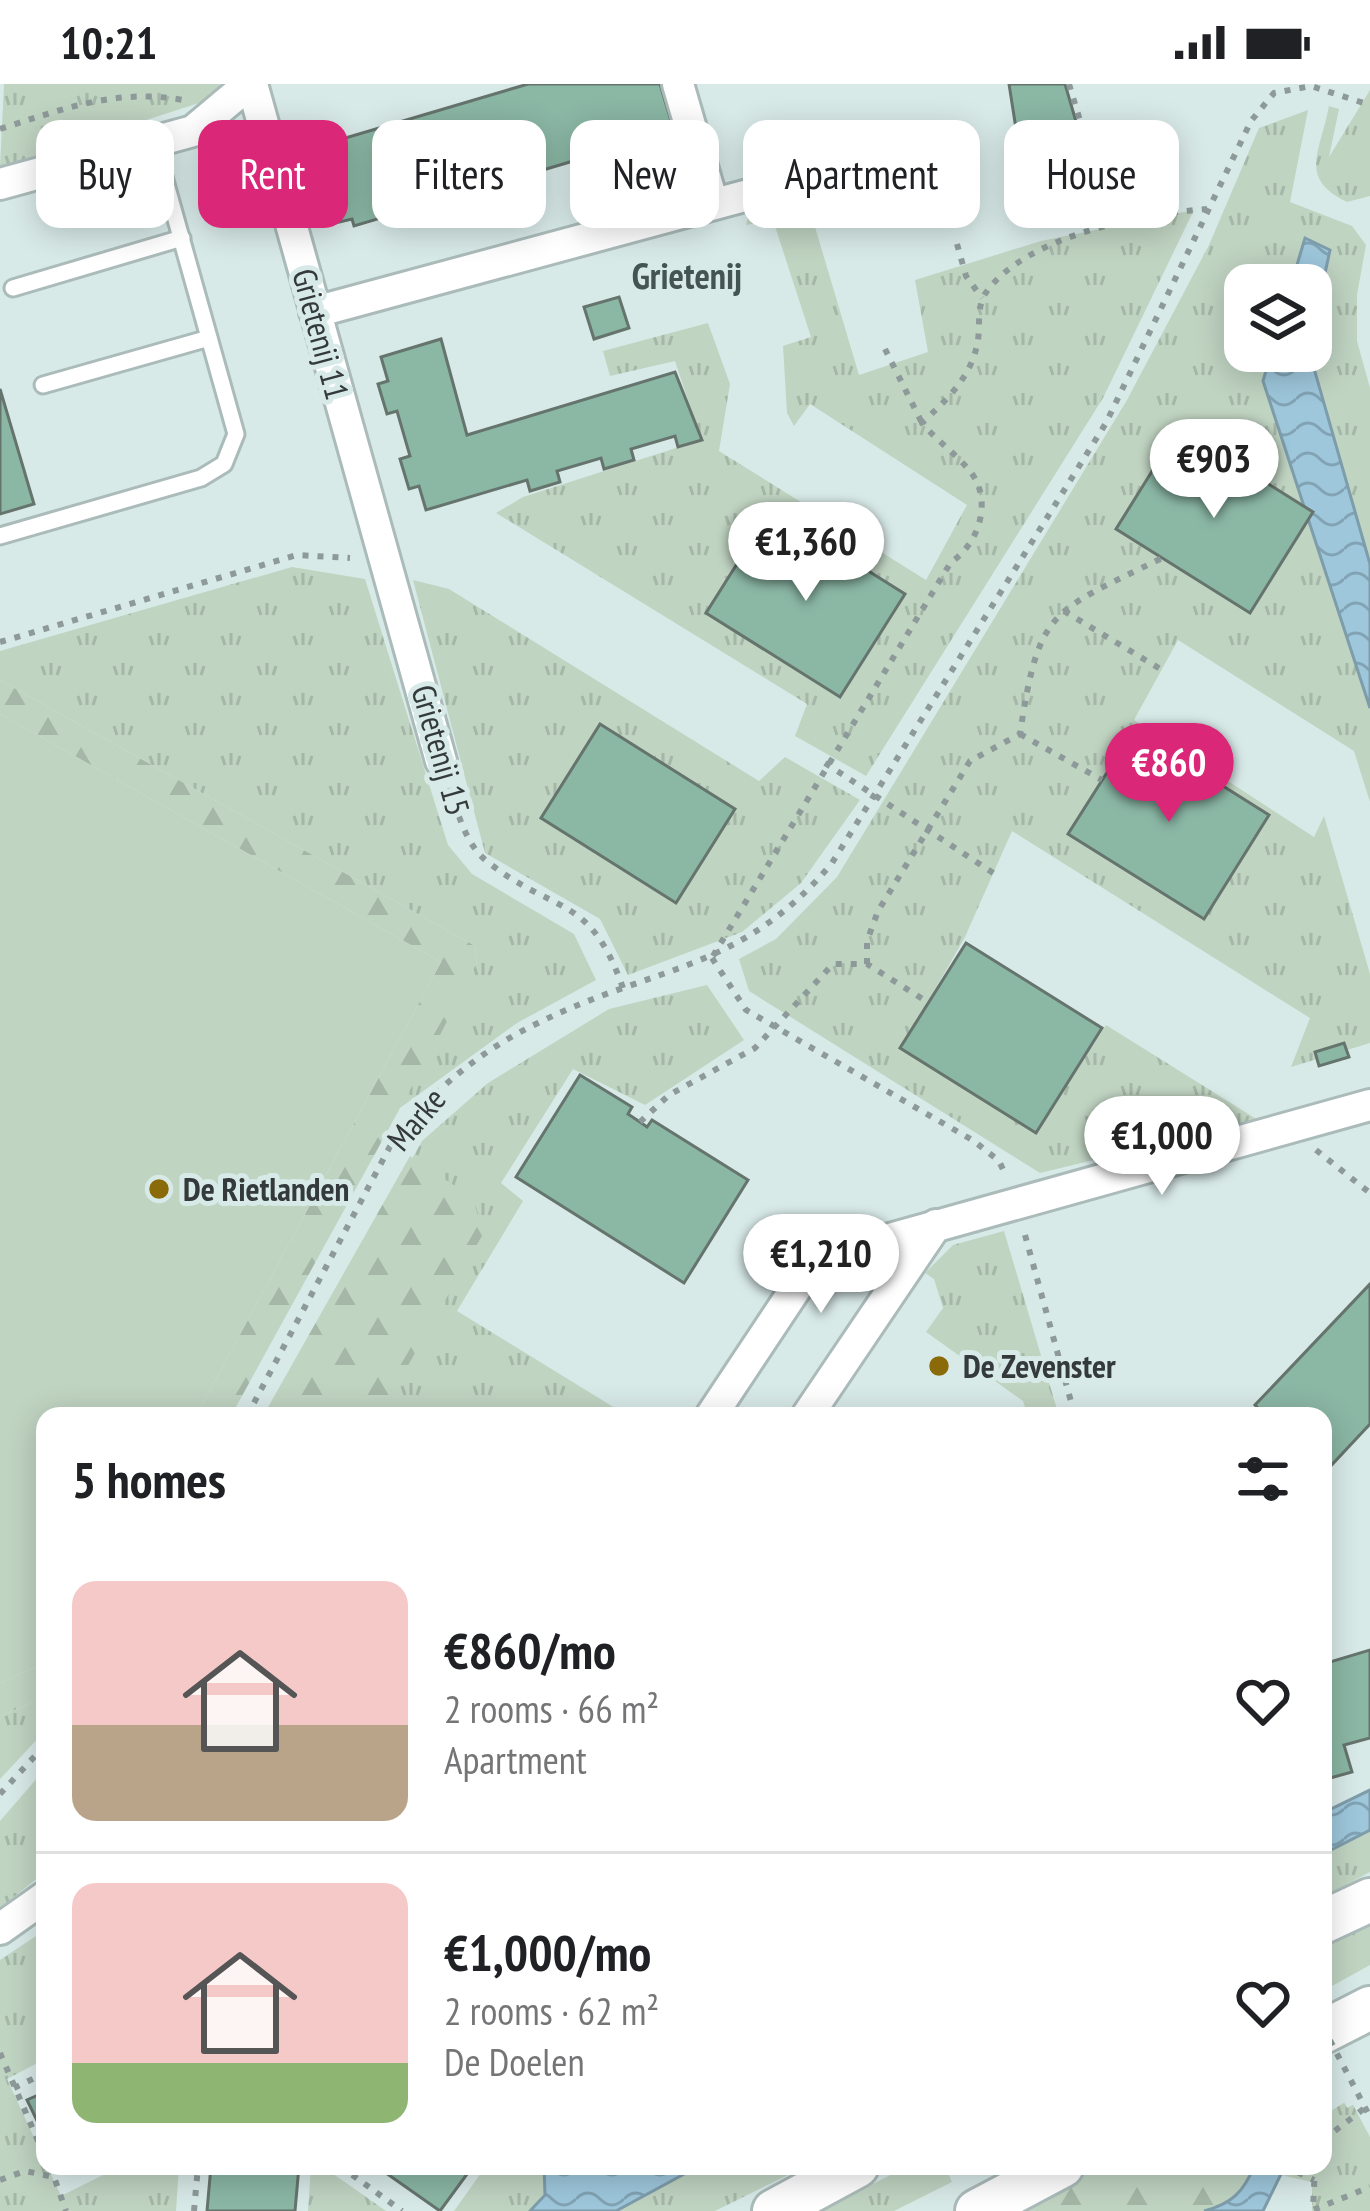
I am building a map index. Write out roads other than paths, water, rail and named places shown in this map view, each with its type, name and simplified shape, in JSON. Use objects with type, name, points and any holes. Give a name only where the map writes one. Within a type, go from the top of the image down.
[{"type":"main road","points":[[1332,1918],[1370,1900]]},
{"type":"main road","points":[[1332,2025],[1370,2008]]},
{"type":"main road","points":[[774,2211],[840,2175]]},
{"type":"main road","points":[[977,2211],[1045,2175]]},
{"type":"street","points":[[174,135],[193,130],[251,84]]},
{"type":"street","name":"Grietenij 11","points":[[251,84],[375,513]]},
{"type":"street","points":[[678,84],[688,120]]},
{"type":"street","points":[[0,184],[36,174]]},
{"type":"street","points":[[315,312],[625,228]]},
{"type":"street","name":"Grietenij 15","points":[[375,513],[441,761]]},
{"type":"street","points":[[717,1407],[810,1268],[829,1256],[1370,1105]]},
{"type":"street","points":[[813,1407],[936,1225]]},
{"type":"street","points":[[0,1928],[36,1904]]},
{"type":"lane","points":[[0,536],[201,478],[224,464],[236,434],[174,210]]},
{"type":"lane","points":[[13,289],[182,238]]},
{"type":"lane","points":[[43,385],[209,338]]},
{"type":"water","points":[[1305,238],[1330,250],[1327,264],[1297,264]]},
{"type":"water","points":[[1266,372],[1315,372],[1370,564],[1370,708],[1263,381]]},
{"type":"water","points":[[1370,1790],[1370,1830],[1332,1849],[1332,1809]]},
{"type":"water","points":[[544,2175],[682,2175],[616,2211],[530,2211],[545,2195]]},
{"type":"water","points":[[1250,2175],[1281,2175],[1263,2211],[1204,2211],[1222,2205]]},
{"type":"place","name":"De Rietlanden","points":[[159,1189]]},
{"type":"place","name":"De Zevenster","points":[[939,1366]]},
{"type":"district","name":"Grietenij","points":[[687,276]]}]
